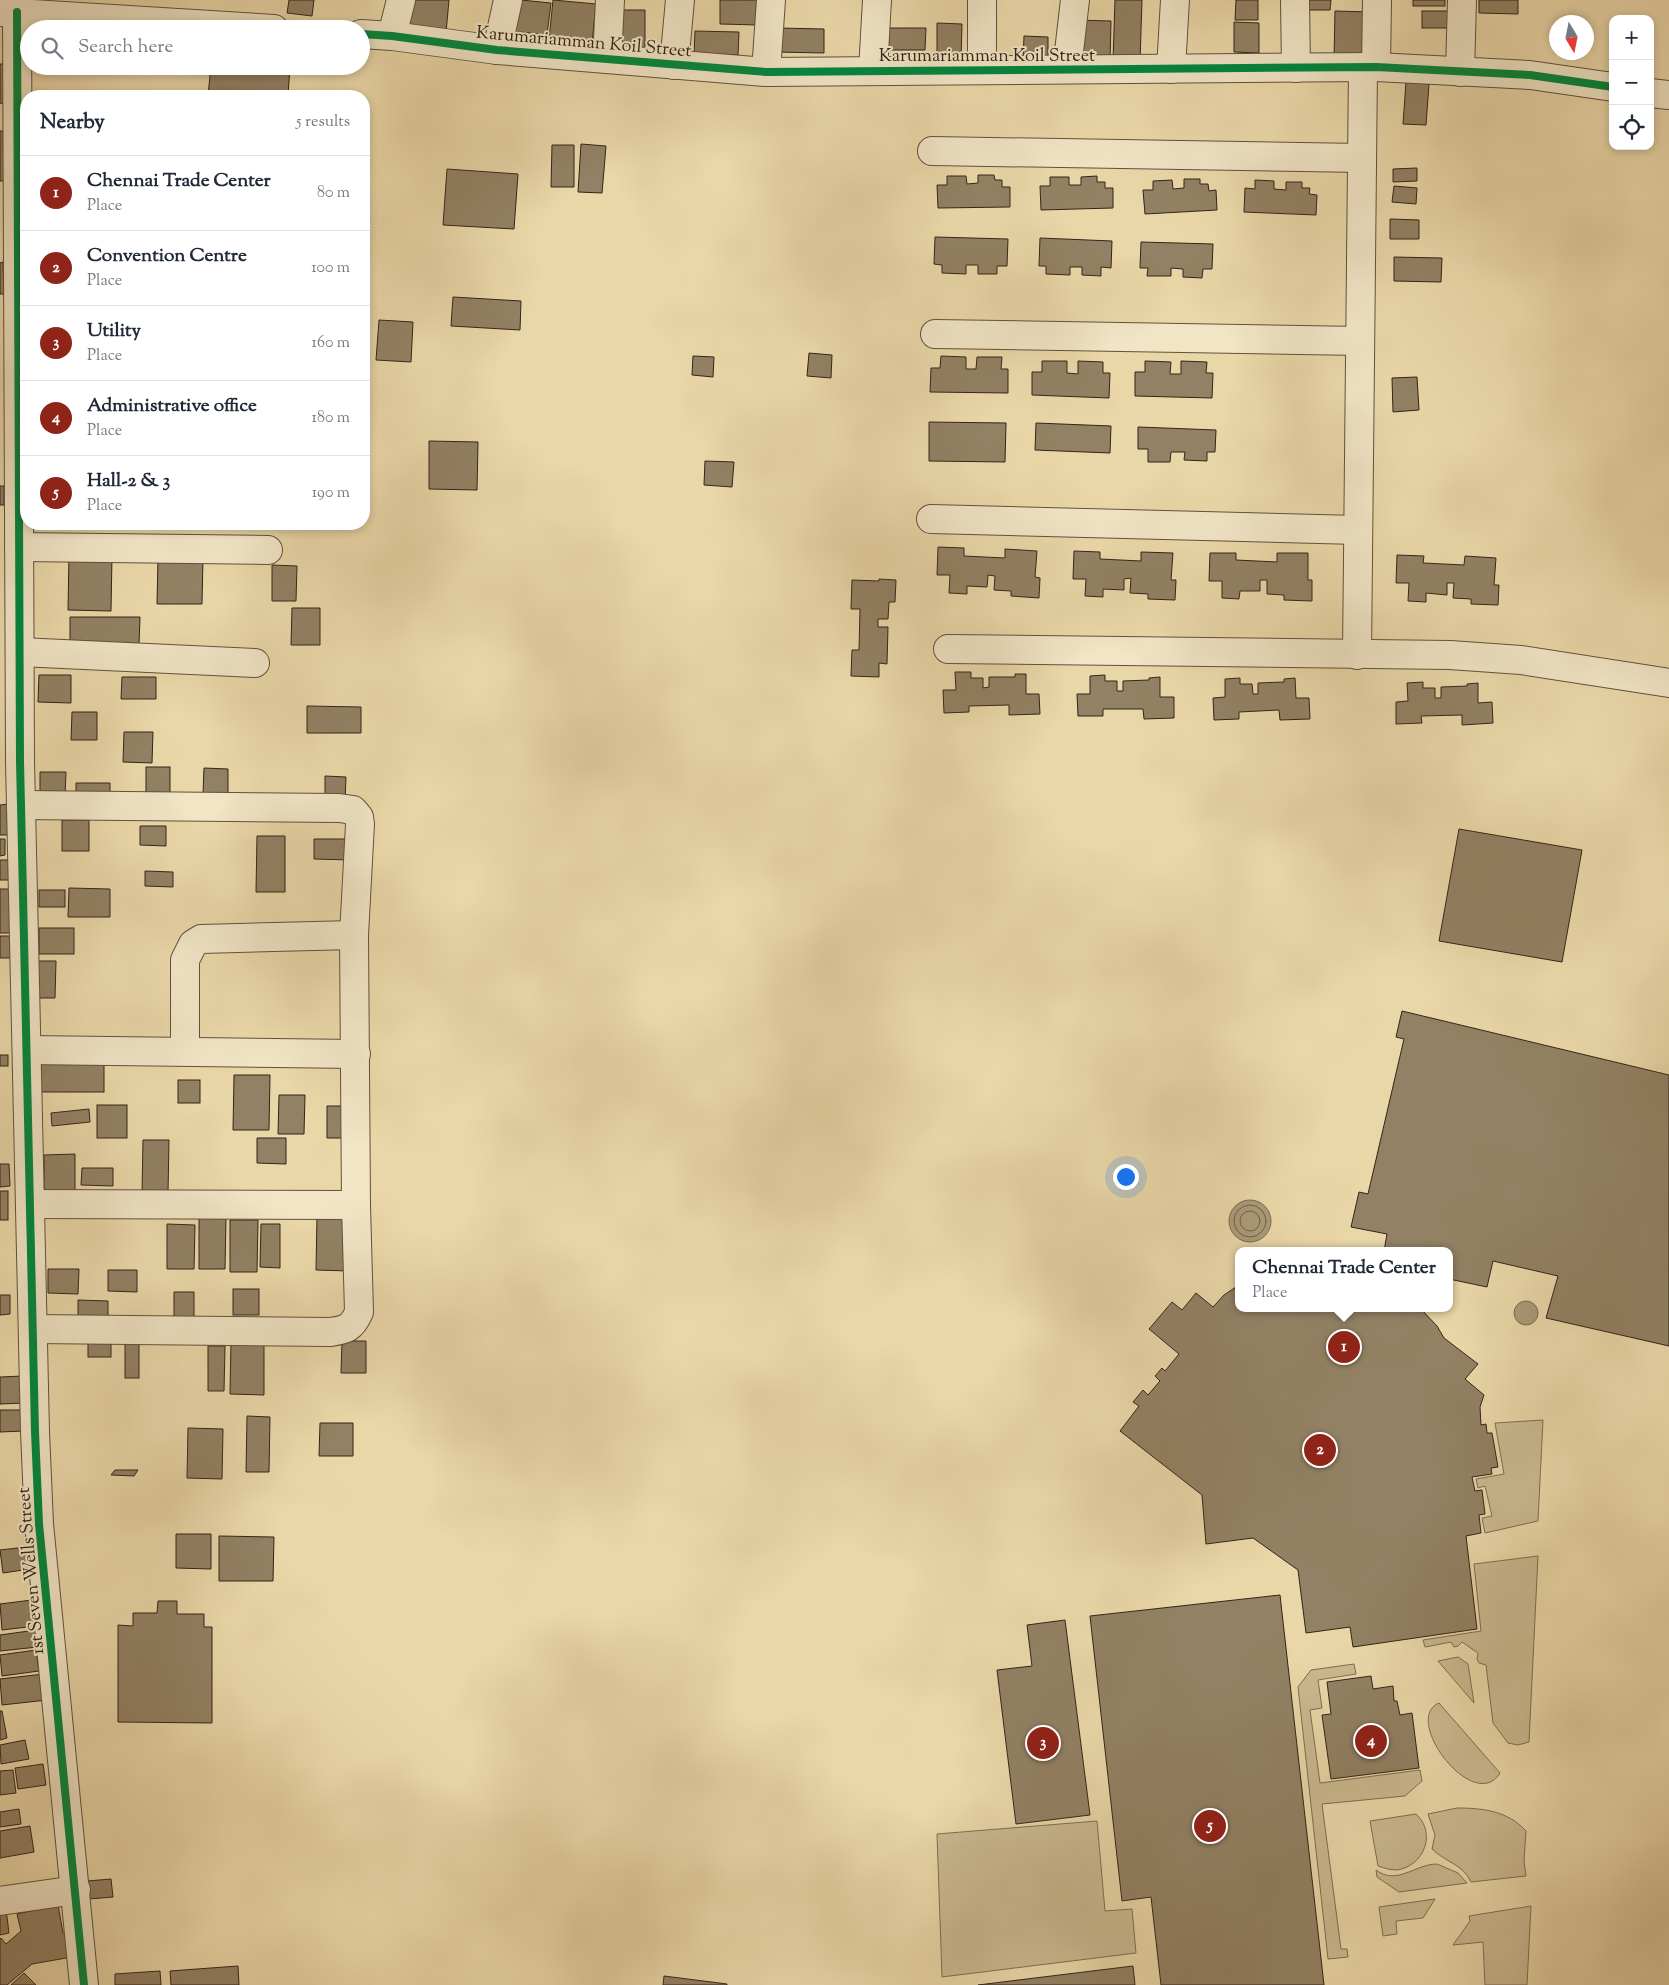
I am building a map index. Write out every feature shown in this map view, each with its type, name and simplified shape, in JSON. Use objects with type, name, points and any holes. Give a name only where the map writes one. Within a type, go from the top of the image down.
[{"type":"street","points":[[392,36],[401,0]]},
{"type":"street","points":[[497,50],[508,0]]},
{"type":"street","points":[[607,59],[610,0]]},
{"type":"street","points":[[674,65],[680,0]]},
{"type":"street","points":[[766,72],[771,0]]},
{"type":"street","points":[[873,71],[877,0]]},
{"type":"street","points":[[982,0],[982,70]]},
{"type":"street","points":[[1066,69],[1075,0]]},
{"type":"street","points":[[1171,69],[1175,0]]},
{"type":"street","points":[[1295,0],[1296,68]]},
{"type":"street","points":[[1357,655],[1362,158],[1369,67],[1377,0]]},
{"type":"street","points":[[1460,72],[1462,0]]},
{"type":"street","points":[[8,12],[133,20]]},
{"type":"street","name":"1st Seven Wells Street","points":[[8,12],[19,547],[21,805],[39,1524],[84,1985]]},
{"type":"street","name":"Karumariamman Koil Street","points":[[370,35],[497,50],[766,72],[1369,67],[1530,75],[1609,86]]},
{"type":"street","points":[[1654,93],[1669,95]]},
{"type":"street","points":[[932,152],[1362,158]]},
{"type":"street","points":[[935,334],[1360,341]]},
{"type":"street","points":[[931,519],[1358,530]]},
{"type":"street","points":[[19,547],[268,550]]},
{"type":"street","points":[[948,649],[1450,655],[1521,660],[1669,683]]},
{"type":"street","points":[[20,652],[255,663]]},
{"type":"street","points":[[21,805],[339,808],[353,810],[359,818],[360,824],[354,935],[356,1205],[359,1312],[354,1323],[343,1330],[330,1332],[33,1329]]},
{"type":"street","points":[[185,1051],[185,960],[193,944],[201,939],[354,935]]},
{"type":"street","points":[[27,1050],[356,1054]]},
{"type":"street","points":[[30,1204],[356,1205]]},
{"type":"street","points":[[0,1901],[76,1890]]},
{"type":"shaded area","points":[[1543,1420],[1538,1521],[1485,1533],[1482,1518],[1492,1516],[1485,1486],[1478,1488],[1476,1479],[1504,1474],[1495,1423]]},
{"type":"shaded area","points":[[1538,1556],[1529,1742],[1518,1745],[1508,1743],[1493,1723],[1486,1665],[1479,1663],[1477,1659],[1478,1653],[1462,1642],[1454,1647],[1451,1642],[1425,1647],[1423,1640],[1481,1631],[1474,1564]]},
{"type":"shaded area","points":[[1458,1657],[1468,1664],[1474,1703],[1438,1661]]},
{"type":"shaded area","points":[[1354,1664],[1356,1674],[1318,1680],[1322,1708],[1310,1710],[1320,1783],[1420,1770],[1422,1781],[1405,1796],[1322,1804],[1341,1949],[1347,1949],[1348,1957],[1328,1959],[1298,1687],[1311,1670]]},
{"type":"shaded area","points":[[1439,1703],[1500,1773],[1488,1783],[1474,1782],[1459,1774],[1446,1760],[1435,1743],[1429,1727],[1430,1712]]},
{"type":"shaded area","points":[[1457,1808],[1494,1812],[1519,1824],[1526,1831],[1524,1861],[1526,1876],[1471,1882],[1459,1867],[1432,1849],[1435,1835],[1428,1814]]},
{"type":"shaded area","points":[[1416,1814],[1426,1830],[1424,1848],[1420,1856],[1406,1867],[1397,1870],[1378,1866],[1370,1821]]},
{"type":"shaded area","points":[[1097,1821],[1105,1911],[1132,1909],[1136,1953],[942,1977],[937,1834]]},
{"type":"shaded area","points":[[1437,1864],[1458,1873],[1467,1883],[1399,1892],[1377,1877],[1376,1870],[1391,1876]]},
{"type":"shaded area","points":[[1435,1899],[1423,1918],[1396,1921],[1397,1934],[1383,1936],[1379,1907]]},
{"type":"shaded area","points":[[1531,1906],[1527,1985],[1485,1985],[1483,1942],[1453,1945],[1470,1921],[1469,1916]]},
{"type":"water","points":[[1254,1200],[1262,1203],[1268,1209],[1271,1221],[1268,1233],[1262,1239],[1246,1242],[1238,1239],[1232,1233],[1229,1217],[1232,1209],[1238,1203]]},
{"type":"water","points":[[1526,1301],[1535,1304],[1538,1313],[1535,1322],[1526,1325],[1517,1322],[1514,1313],[1517,1304]]},
{"type":"building","points":[[289,0],[314,0],[312,16],[287,13]]},
{"type":"building","points":[[406,0],[449,0],[446,33],[403,29]]},
{"type":"building","points":[[521,0],[551,3],[547,35],[512,31]]},
{"type":"building","points":[[553,0],[596,4],[592,44],[549,40]]},
{"type":"building","points":[[720,0],[758,0],[758,25],[720,24]]},
{"type":"building","points":[[1115,0],[1142,0],[1140,62],[1113,61]]},
{"type":"building","points":[[1236,0],[1258,0],[1258,20],[1235,20]]},
{"type":"building","points":[[1295,0],[1331,0],[1330,10],[1295,10]]},
{"type":"building","points":[[1413,0],[1445,0],[1445,6],[1413,6]]},
{"type":"building","points":[[1479,0],[1518,0],[1518,14],[1479,13]]},
{"type":"building","points":[[616,10],[645,10],[645,48],[615,48]]},
{"type":"building","points":[[1335,11],[1370,12],[1370,60],[1334,59]]},
{"type":"building","points":[[1422,11],[1449,11],[1449,28],[1422,28]]},
{"type":"building","points":[[1076,20],[1111,21],[1110,62],[1075,61]]},
{"type":"building","points":[[1234,22],[1259,23],[1259,53],[1234,52]]},
{"type":"building","points":[[937,23],[962,24],[961,60],[937,60]]},
{"type":"building","points":[[777,28],[824,29],[824,53],[776,52]]},
{"type":"building","points":[[880,28],[926,28],[925,50],[879,50]]},
{"type":"building","points":[[695,31],[739,32],[738,55],[694,54]]},
{"type":"building","points":[[1024,36],[1048,37],[1048,61],[1023,61]]},
{"type":"building","points":[[0,64],[7,64],[4,104],[0,103]]},
{"type":"building","points":[[210,75],[289,75],[288,90],[209,90]]},
{"type":"building","points":[[1406,82],[1429,84],[1426,125],[1403,124]]},
{"type":"building","points":[[0,131],[3,131],[4,181],[0,181]]},
{"type":"building","points":[[581,144],[606,146],[602,193],[578,192]]},
{"type":"building","points":[[552,145],[574,145],[574,187],[551,187]]},
{"type":"building","points":[[1417,168],[1417,181],[1393,182],[1393,169]]},
{"type":"building","points":[[447,169],[518,174],[514,229],[443,225]]},
{"type":"building","points":[[978,175],[994,175],[995,180],[1002,180],[1002,187],[1010,187],[1010,207],[938,208],[937,185],[947,185],[947,176],[966,176],[967,184],[978,183]]},
{"type":"building","points":[[1097,176],[1097,182],[1105,182],[1105,188],[1113,188],[1113,208],[1041,210],[1040,186],[1050,186],[1050,177],[1069,177],[1069,185],[1081,185],[1081,177]]},
{"type":"building","points":[[1184,179],[1200,179],[1200,184],[1208,184],[1209,191],[1216,190],[1217,210],[1145,214],[1143,190],[1153,190],[1153,181],[1172,180],[1173,189],[1184,188]]},
{"type":"building","points":[[1255,180],[1274,181],[1274,189],[1286,190],[1286,182],[1302,182],[1302,188],[1310,188],[1309,194],[1317,195],[1316,215],[1244,212],[1245,188],[1255,189]]},
{"type":"building","points":[[1394,186],[1417,188],[1416,204],[1392,202]]},
{"type":"building","points":[[1390,219],[1419,220],[1419,239],[1390,239]]},
{"type":"building","points":[[935,237],[1008,239],[1007,266],[997,266],[997,274],[978,274],[978,265],[966,265],[966,274],[942,273],[942,265],[934,264]]},
{"type":"building","points":[[1040,238],[1112,241],[1111,268],[1101,267],[1101,276],[1082,275],[1082,267],[1070,267],[1070,275],[1046,274],[1046,266],[1039,266]]},
{"type":"building","points":[[1141,242],[1213,244],[1212,269],[1203,269],[1202,278],[1183,277],[1183,269],[1171,268],[1171,276],[1147,276],[1148,268],[1140,268]]},
{"type":"building","points":[[1394,257],[1442,258],[1441,282],[1394,281]]},
{"type":"building","points":[[3,262],[4,294],[0,294],[0,263]]},
{"type":"building","points":[[453,297],[521,301],[520,330],[451,326]]},
{"type":"building","points":[[379,320],[413,322],[411,362],[376,360]]},
{"type":"building","points":[[809,353],[832,355],[831,378],[807,376]]},
{"type":"building","points":[[693,356],[714,357],[713,377],[692,375]]},
{"type":"building","points":[[941,356],[966,357],[966,369],[976,369],[977,357],[1002,357],[1001,369],[1008,369],[1008,393],[930,392],[931,368],[940,368]]},
{"type":"building","points":[[1042,361],[1067,361],[1067,373],[1078,374],[1078,361],[1103,362],[1103,373],[1110,373],[1109,398],[1032,395],[1032,372],[1042,372]]},
{"type":"building","points":[[1145,361],[1171,362],[1170,374],[1181,374],[1181,361],[1207,362],[1206,373],[1213,373],[1212,398],[1135,396],[1135,372],[1145,372]]},
{"type":"building","points":[[1417,377],[1419,410],[1393,412],[1392,378]]},
{"type":"building","points":[[929,422],[1006,423],[1005,462],[929,461]]},
{"type":"building","points":[[1036,423],[1111,426],[1110,453],[1035,450]]},
{"type":"building","points":[[1138,427],[1216,430],[1215,452],[1207,452],[1207,461],[1184,460],[1185,452],[1171,452],[1170,462],[1148,462],[1148,449],[1138,449]]},
{"type":"building","points":[[429,441],[478,442],[477,490],[429,489]]},
{"type":"building","points":[[705,461],[734,462],[732,487],[704,485]]},
{"type":"building","points":[[0,486],[4,486],[4,505],[0,505]]},
{"type":"building","points":[[938,547],[964,548],[964,556],[1005,558],[1005,549],[1037,551],[1035,577],[1040,578],[1039,598],[1011,596],[1011,591],[994,590],[995,576],[988,575],[987,587],[967,586],[967,594],[949,593],[950,575],[937,575]]},
{"type":"building","points":[[1074,551],[1100,552],[1100,559],[1141,561],[1141,552],[1173,553],[1171,580],[1176,580],[1175,600],[1148,599],[1148,594],[1130,593],[1131,578],[1124,579],[1124,590],[1103,589],[1103,597],[1085,596],[1086,579],[1073,579]]},
{"type":"building","points":[[1210,553],[1236,553],[1236,560],[1277,562],[1277,553],[1308,553],[1308,580],[1312,580],[1312,601],[1284,600],[1284,595],[1267,594],[1267,580],[1260,580],[1260,591],[1240,591],[1239,599],[1222,598],[1222,581],[1209,581]]},
{"type":"building","points":[[69,554],[112,555],[111,611],[68,610]]},
{"type":"building","points":[[1397,555],[1424,556],[1423,563],[1464,565],[1465,556],[1496,558],[1494,585],[1499,585],[1498,605],[1471,604],[1471,599],[1453,598],[1454,583],[1447,583],[1447,595],[1426,593],[1426,602],[1408,601],[1409,583],[1396,583]]},
{"type":"building","points":[[158,558],[203,558],[202,604],[157,604]]},
{"type":"building","points":[[272,565],[297,566],[296,601],[272,601]]},
{"type":"building","points":[[879,579],[896,580],[895,602],[889,602],[888,619],[878,619],[878,627],[888,627],[887,664],[879,663],[879,677],[851,676],[852,650],[859,650],[860,609],[851,609],[852,580],[879,581]]},
{"type":"building","points":[[292,608],[320,608],[320,645],[291,645]]},
{"type":"building","points":[[70,617],[140,617],[139,645],[70,645]]},
{"type":"building","points":[[955,672],[971,672],[971,678],[983,678],[983,688],[989,687],[989,677],[1015,677],[1015,674],[1026,674],[1026,694],[1039,694],[1040,714],[1009,715],[1009,705],[969,706],[969,712],[944,713],[943,690],[956,690]]},
{"type":"building","points":[[39,675],[71,675],[71,703],[38,702]]},
{"type":"building","points":[[1105,675],[1105,681],[1117,681],[1117,691],[1123,691],[1123,681],[1149,680],[1149,678],[1160,677],[1160,697],[1174,697],[1174,718],[1144,719],[1143,709],[1103,709],[1103,716],[1078,716],[1077,694],[1090,694],[1090,676]]},
{"type":"building","points":[[122,677],[156,677],[156,699],[121,699]]},
{"type":"building","points":[[1240,678],[1240,684],[1252,684],[1253,694],[1258,694],[1258,683],[1284,682],[1284,679],[1295,678],[1296,698],[1309,698],[1310,719],[1280,720],[1279,710],[1239,712],[1239,719],[1214,720],[1213,698],[1225,697],[1225,679]]},
{"type":"building","points":[[1423,682],[1423,688],[1435,688],[1435,698],[1441,698],[1441,687],[1467,686],[1467,684],[1478,683],[1478,703],[1492,702],[1493,723],[1462,725],[1462,715],[1421,716],[1422,723],[1396,724],[1396,702],[1408,701],[1407,683]]},
{"type":"building","points":[[307,706],[361,707],[361,733],[307,733]]},
{"type":"building","points":[[72,712],[97,712],[97,740],[71,740]]},
{"type":"building","points":[[124,732],[153,732],[152,763],[123,762]]},
{"type":"building","points":[[146,767],[170,767],[170,798],[146,798]]},
{"type":"building","points":[[204,768],[228,769],[228,795],[203,794]]},
{"type":"building","points":[[40,772],[66,772],[65,797],[40,796]]},
{"type":"building","points":[[325,776],[346,777],[345,801],[325,801]]},
{"type":"building","points":[[76,783],[110,783],[110,801],[76,800]]},
{"type":"building","points":[[9,804],[10,835],[0,835],[0,805]]},
{"type":"building","points":[[62,820],[89,820],[89,851],[62,851]]},
{"type":"building","points":[[140,826],[166,826],[166,846],[140,845]]},
{"type":"building","points":[[1459,829],[1582,850],[1562,962],[1439,941]]},
{"type":"building","points":[[257,836],[285,836],[285,892],[256,892]]},
{"type":"building","points":[[0,839],[5,839],[5,855],[0,856]]},
{"type":"building","points":[[314,839],[350,839],[350,860],[314,859]]},
{"type":"building","points":[[0,860],[10,860],[11,880],[0,880]]},
{"type":"building","points":[[145,871],[173,872],[173,887],[145,886]]},
{"type":"building","points":[[69,888],[110,889],[110,917],[68,917]]},
{"type":"building","points":[[0,889],[10,889],[11,933],[0,933]]},
{"type":"building","points":[[39,890],[65,890],[65,907],[39,907]]},
{"type":"building","points":[[39,928],[74,928],[74,954],[39,954]]},
{"type":"building","points":[[0,936],[13,936],[13,958],[0,958]]},
{"type":"building","points":[[37,961],[56,961],[55,998],[36,998]]},
{"type":"building","points":[[1402,1011],[1669,1075],[1669,1346],[1546,1318],[1558,1276],[1493,1261],[1487,1287],[1453,1280],[1453,1247],[1385,1247],[1387,1234],[1351,1227],[1359,1192],[1368,1194],[1404,1039],[1396,1037]]},
{"type":"building","points":[[40,1054],[104,1054],[104,1092],[40,1092]]},
{"type":"building","points":[[0,1055],[8,1055],[8,1066],[0,1066]]},
{"type":"building","points":[[234,1075],[270,1075],[269,1130],[233,1130]]},
{"type":"building","points":[[178,1080],[200,1080],[200,1103],[178,1103]]},
{"type":"building","points":[[279,1095],[305,1095],[304,1134],[278,1134]]},
{"type":"building","points":[[97,1105],[127,1105],[127,1138],[97,1138]]},
{"type":"building","points":[[327,1106],[350,1106],[349,1138],[327,1138]]},
{"type":"building","points":[[89,1109],[90,1122],[52,1126],[51,1113]]},
{"type":"building","points":[[257,1138],[286,1138],[286,1164],[257,1163]]},
{"type":"building","points":[[143,1140],[169,1140],[168,1193],[142,1193]]},
{"type":"building","points":[[75,1154],[75,1194],[44,1194],[44,1155]]},
{"type":"building","points":[[0,1164],[9,1164],[10,1186],[0,1187]]},
{"type":"building","points":[[82,1168],[113,1168],[113,1186],[81,1185]]},
{"type":"building","points":[[0,1191],[8,1191],[8,1220],[0,1220]]},
{"type":"building","points":[[199,1216],[226,1216],[225,1269],[199,1269]]},
{"type":"building","points":[[317,1217],[349,1217],[349,1271],[316,1270]]},
{"type":"building","points":[[230,1220],[258,1220],[257,1272],[230,1272]]},
{"type":"building","points":[[167,1224],[195,1225],[194,1269],[167,1269]]},
{"type":"building","points":[[261,1224],[280,1224],[280,1268],[260,1267]]},
{"type":"building","points":[[48,1269],[79,1269],[78,1294],[48,1293]]},
{"type":"building","points":[[108,1270],[137,1270],[137,1292],[108,1291]]},
{"type":"building","points":[[1235,1288],[1235,1312],[1424,1312],[1437,1326],[1444,1338],[1478,1364],[1465,1379],[1484,1395],[1480,1407],[1481,1425],[1486,1424],[1487,1433],[1492,1433],[1498,1467],[1491,1468],[1492,1474],[1472,1477],[1475,1491],[1482,1490],[1485,1514],[1479,1515],[1481,1533],[1466,1536],[1477,1629],[1353,1647],[1350,1627],[1306,1633],[1298,1570],[1253,1538],[1206,1544],[1202,1495],[1120,1431],[1139,1406],[1133,1402],[1143,1390],[1148,1395],[1160,1381],[1155,1376],[1162,1368],[1165,1371],[1179,1354],[1149,1329],[1172,1302],[1182,1310],[1196,1293],[1213,1307],[1224,1295]]},
{"type":"building","points":[[233,1289],[259,1289],[259,1315],[233,1315]]},
{"type":"building","points":[[174,1292],[194,1292],[194,1319],[174,1318]]},
{"type":"building","points":[[0,1295],[10,1295],[10,1314],[0,1315]]},
{"type":"building","points":[[78,1300],[108,1301],[108,1317],[78,1317]]},
{"type":"building","points":[[88,1339],[111,1339],[111,1357],[88,1357]]},
{"type":"building","points":[[342,1341],[366,1341],[366,1373],[341,1373]]},
{"type":"building","points":[[125,1342],[139,1342],[139,1378],[125,1378]]},
{"type":"building","points":[[231,1342],[264,1342],[264,1395],[230,1394]]},
{"type":"building","points":[[208,1346],[225,1346],[224,1391],[208,1391]]},
{"type":"building","points":[[23,1376],[24,1403],[0,1404],[0,1377]]},
{"type":"building","points":[[0,1410],[22,1410],[23,1431],[0,1432]]},
{"type":"building","points":[[247,1416],[270,1417],[269,1472],[246,1472]]},
{"type":"building","points":[[320,1423],[353,1423],[353,1456],[319,1456]]},
{"type":"building","points":[[188,1428],[223,1429],[222,1479],[187,1478]]},
{"type":"building","points":[[115,1470],[138,1470],[134,1476],[111,1475]]},
{"type":"building","points":[[176,1534],[211,1534],[211,1569],[176,1568]]},
{"type":"building","points":[[219,1536],[274,1537],[273,1581],[219,1581]]},
{"type":"building","points":[[27,1547],[30,1569],[3,1573],[0,1550]]},
{"type":"building","points":[[1280,1595],[1324,1985],[1161,1985],[1151,1897],[1122,1901],[1090,1616]]},
{"type":"building","points":[[32,1600],[36,1626],[2,1630],[0,1604]]},
{"type":"building","points":[[158,1601],[177,1601],[177,1614],[204,1614],[204,1627],[212,1627],[212,1723],[118,1722],[118,1625],[133,1626],[133,1613],[157,1613]]},
{"type":"building","points":[[1065,1620],[1090,1815],[1016,1824],[997,1670],[1032,1666],[1027,1625]]},
{"type":"building","points":[[36,1630],[38,1647],[0,1651],[0,1635]]},
{"type":"building","points":[[36,1650],[39,1671],[2,1676],[0,1655]]},
{"type":"building","points":[[44,1674],[47,1700],[2,1705],[0,1679]]},
{"type":"building","points":[[1371,1676],[1373,1689],[1393,1686],[1394,1701],[1397,1701],[1400,1715],[1412,1713],[1419,1768],[1331,1779],[1322,1715],[1331,1714],[1327,1682]]},
{"type":"building","points":[[0,1711],[2,1711],[7,1738],[0,1740]]},
{"type":"building","points":[[25,1740],[29,1759],[1,1764],[0,1745]]},
{"type":"building","points":[[43,1764],[46,1785],[18,1789],[15,1768]]},
{"type":"building","points":[[13,1770],[16,1793],[0,1795],[0,1771]]},
{"type":"building","points":[[19,1809],[21,1824],[0,1827],[0,1812]]},
{"type":"building","points":[[30,1826],[34,1852],[0,1858],[0,1831]]},
{"type":"building","points":[[111,1879],[113,1897],[89,1899],[87,1881]]},
{"type":"building","points":[[58,1905],[63,1933],[67,1931],[72,1957],[32,1964],[7,1985],[0,1985],[0,1939],[6,1944],[21,1931],[17,1914]]},
{"type":"building","points":[[6,1909],[9,1933],[0,1935],[0,1910]]},
{"type":"building","points":[[238,1966],[239,1985],[171,1985],[170,1971]]},
{"type":"building","points":[[1133,1966],[1135,1985],[978,1985]]},
{"type":"building","points":[[160,1971],[161,1985],[115,1985],[115,1974]]},
{"type":"building","points":[[24,1973],[36,1985],[11,1985]]},
{"type":"building","points":[[664,1976],[727,1984],[727,1985],[663,1985]]},
{"type":"cycle path","points":[[17,12],[20,761],[35,1432],[39,1524],[84,1985]]},
{"type":"cycle path","points":[[370,35],[497,50],[766,72],[1376,67],[1530,75],[1609,86]]},
{"type":"place","name":"Chennai Trade Center","points":[[1344,1347]]},
{"type":"place","name":"Convention Centre","points":[[1320,1450]]},
{"type":"place","name":"Administrative office","points":[[1371,1741]]},
{"type":"place","name":"Utility","points":[[1043,1743]]},
{"type":"place","name":"Hall-2 & 3","points":[[1210,1826]]}]
